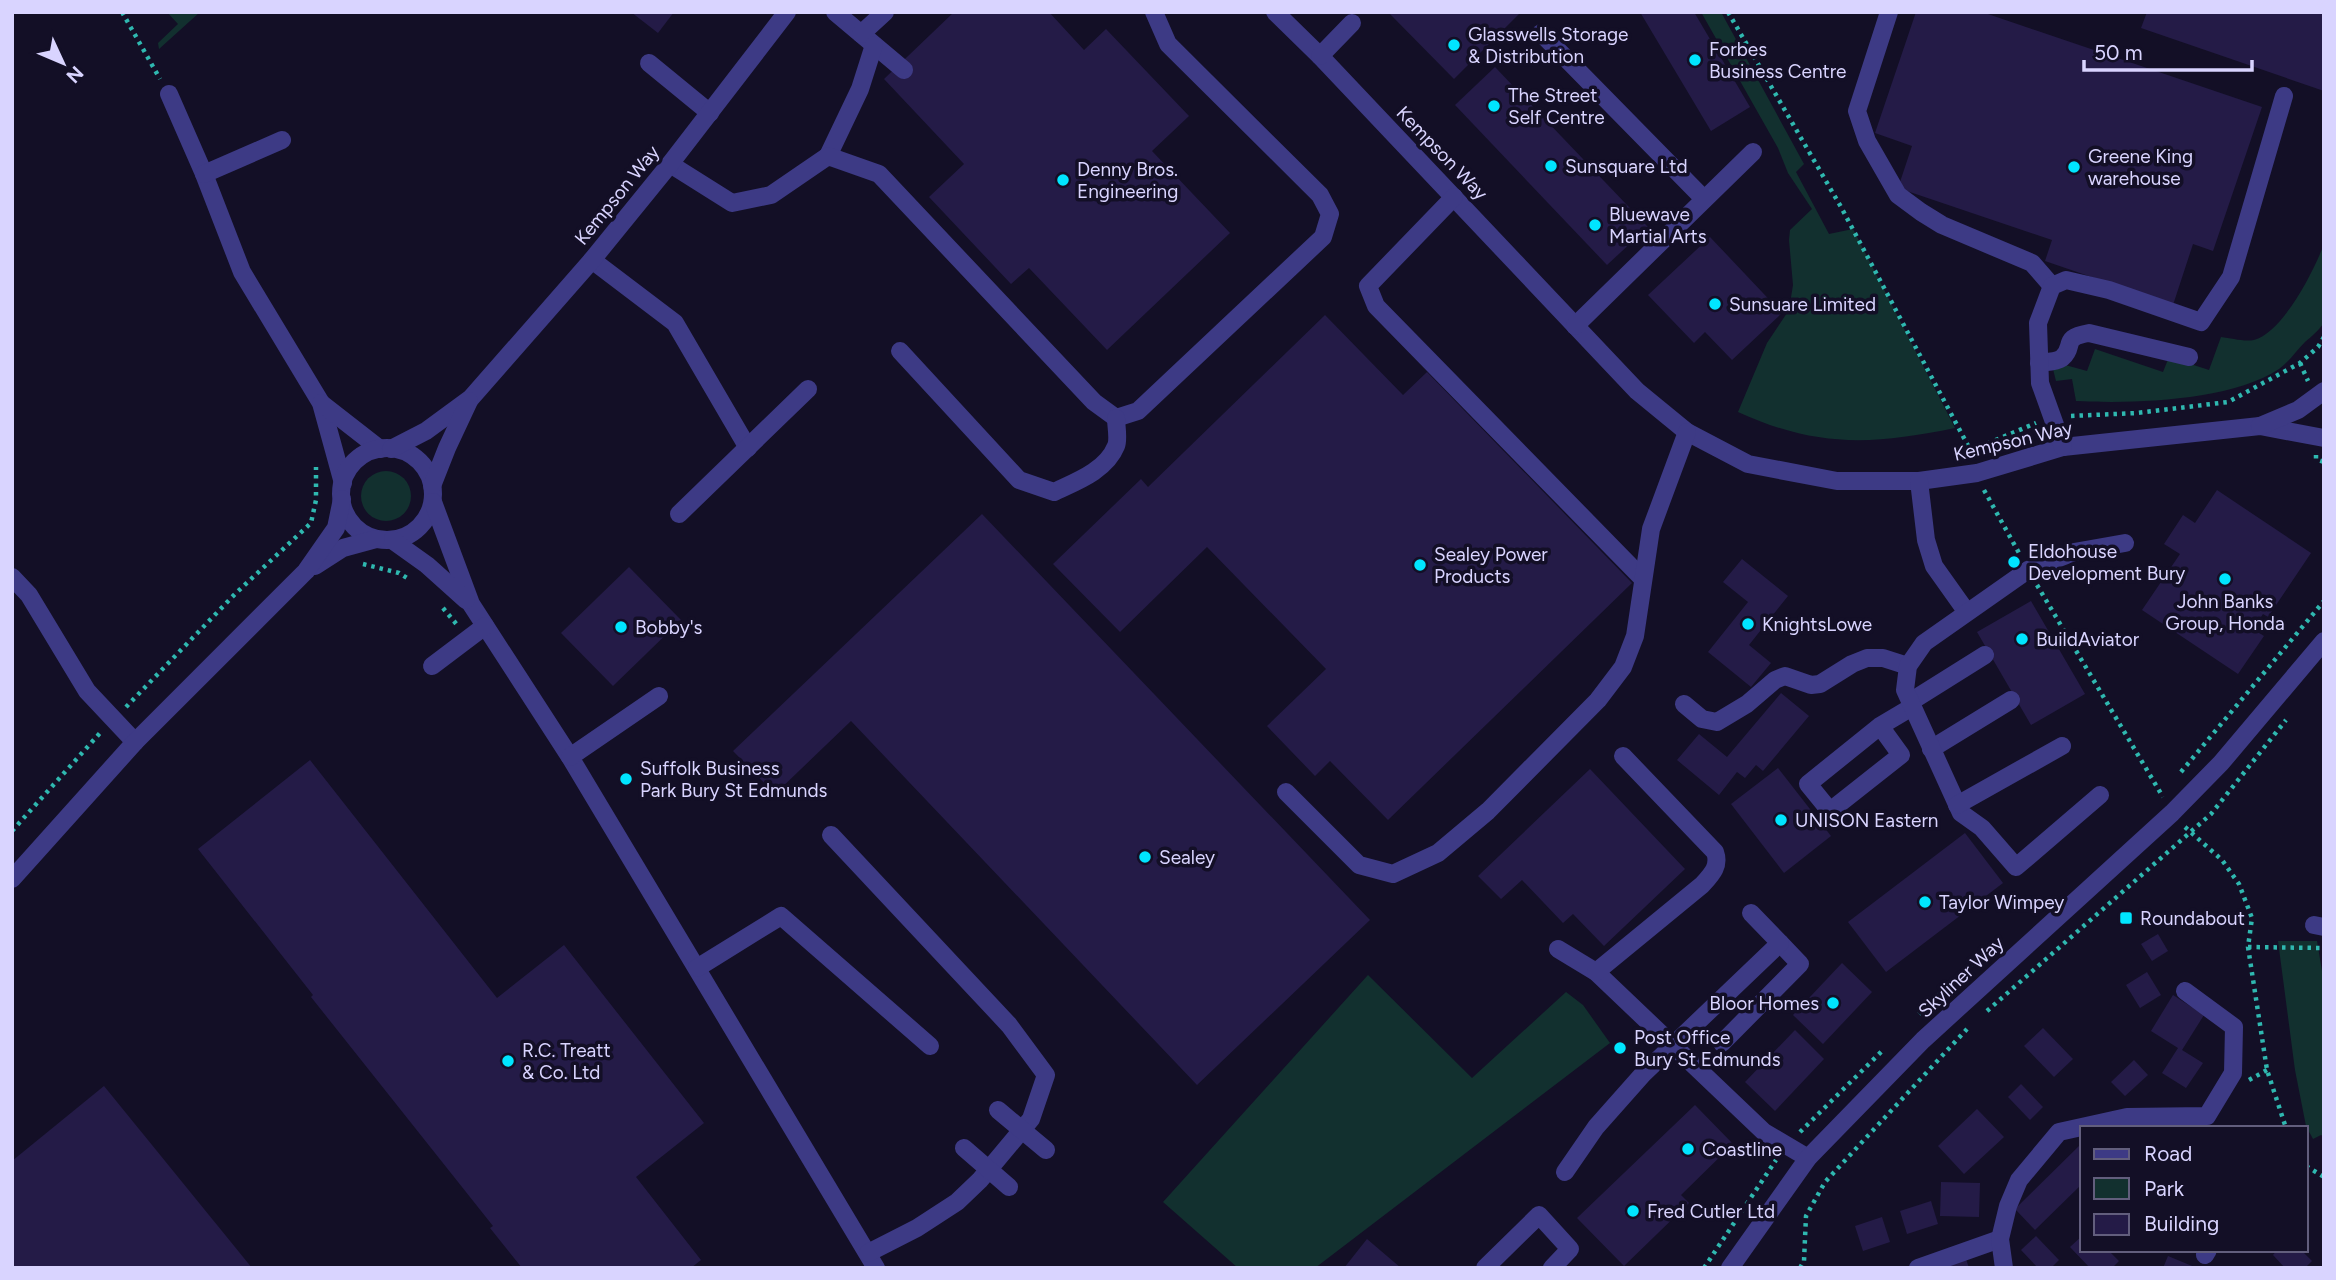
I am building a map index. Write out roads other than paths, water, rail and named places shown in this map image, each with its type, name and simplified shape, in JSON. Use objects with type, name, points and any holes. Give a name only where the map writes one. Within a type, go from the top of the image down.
[{"type":"street","name":"Kempson Way","points":[[385,449],[426,431],[471,398],[592,260],[787,12]]},
{"type":"street","points":[[835,12],[904,70]]},
{"type":"street","points":[[670,164],[733,203],[771,194],[828,156],[860,89],[868,39],[884,12]]},
{"type":"street","points":[[1116,418],[1138,411],[1323,237],[1330,214],[1320,195],[1168,44],[1154,12]]},
{"type":"street","name":"Kempson Way","points":[[1275,12],[1320,56],[1637,391],[1687,432],[1748,464],[1837,481],[1919,481],[1977,473],[2063,447],[2260,426],[2324,438]]},
{"type":"street","points":[[1889,12],[1857,111],[1867,141],[1898,195],[1942,225],[2032,263],[2052,286]]},
{"type":"street","points":[[1320,56],[1352,23]]},
{"type":"street","points":[[1541,33],[1704,199]]},
{"type":"street","points":[[649,63],[710,113]]},
{"type":"street","points":[[169,94],[242,272],[321,403],[345,513],[363,534],[384,540],[437,573],[471,604]]},
{"type":"street","points":[[2063,447],[2040,383],[2038,323],[2052,286],[2066,280],[2109,290],[2201,322],[2231,277],[2284,96]]},
{"type":"street","points":[[204,174],[282,140]]},
{"type":"street","points":[[1576,326],[1753,152]]},
{"type":"street","points":[[828,156],[879,174],[1094,402],[1116,418]]},
{"type":"street","points":[[1454,197],[1368,286],[1376,306],[1643,579]]},
{"type":"street","points":[[592,260],[675,323],[748,448]]},
{"type":"street","points":[[2039,363],[2059,360],[2065,355],[2069,341],[2075,335],[2089,333],[2189,357]]},
{"type":"street","points":[[900,351],[1019,480],[1054,492],[1086,477],[1105,461],[1116,445],[1116,418]]},
{"type":"street","points":[[679,514],[808,389]]},
{"type":"street","name":"Kempson Way","points":[[2260,426],[2298,410],[2324,391]]},
{"type":"street","name":"Kempson Way","points":[[432,494],[447,449],[471,398]]},
{"type":"street","points":[[321,403],[385,449]]},
{"type":"street","points":[[1286,792],[1359,865],[1393,874],[1438,853],[1488,811],[1598,700],[1623,667],[1635,636],[1651,529],[1687,432]]},
{"type":"street","points":[[333,546],[342,491],[356,460],[367,453],[385,449],[405,452],[418,460],[427,472],[432,494],[471,604],[570,757],[872,1261],[957,1202],[989,1169],[1031,1119],[1046,1075],[1009,1025],[831,835]]},
{"type":"street","points":[[1919,481],[1926,540],[1934,566],[1966,611]]},
{"type":"street","points":[[12,879],[135,741],[333,546],[407,536],[419,528],[428,516],[432,494]]},
{"type":"street","points":[[2100,795],[2016,867],[1982,828],[1959,809],[1905,690],[1908,666],[1924,643],[1966,611],[2028,570],[2074,552],[2125,543]]},
{"type":"street","points":[[12,577],[29,594],[87,691],[135,741]]},
{"type":"street","points":[[432,666],[485,626]]},
{"type":"street","name":"Skyliner Way","points":[[1730,1268],[1808,1158],[1923,1040],[2172,813],[2221,763],[2324,641]]},
{"type":"street","points":[[1880,726],[1901,755],[1830,811],[1808,784],[1880,726],[1985,655]]},
{"type":"street","points":[[1684,704],[1702,719],[1717,722],[1747,704],[1775,680],[1785,677],[1811,685],[1820,684],[1867,658],[1883,658],[1908,666]]},
{"type":"street","points":[[570,757],[659,696]]},
{"type":"street","points":[[1931,749],[2011,699]]},
{"type":"street","points":[[1959,809],[2062,746]]},
{"type":"street","points":[[1596,972],[1702,885],[1714,872],[1717,860],[1714,852],[1623,755]]},
{"type":"street","points":[[1722,1043],[1800,964],[1751,913]]},
{"type":"street","points":[[697,968],[782,916],[930,1046]]},
{"type":"street","points":[[1565,1172],[1596,1128],[1635,1083],[1780,943]]},
{"type":"street","points":[[1558,949],[1596,972],[1764,1132],[1808,1158]]},
{"type":"street","points":[[2086,1126],[2127,1117],[2212,1122],[2233,1073],[2234,1027],[2185,991]]},
{"type":"street","points":[[998,1110],[1046,1150]]},
{"type":"street","points":[[2004,1268],[2000,1239],[2008,1206],[2019,1181],[2059,1132],[2080,1127]]},
{"type":"street","points":[[964,1148],[1009,1187]]},
{"type":"street","points":[[1485,1268],[1539,1215],[1570,1249],[1552,1268]]},
{"type":"street","points":[[1918,1268],[2000,1239]]},
{"type":"place","name":"Glasswells Storage & Distribution","points":[[1454,45]]},
{"type":"place","name":"Forbes Business Centre","points":[[1695,60]]},
{"type":"place","name":"The Street Self Centre","points":[[1494,106]]},
{"type":"place","name":"Sunsquare Ltd","points":[[1551,166]]},
{"type":"place","name":"Greene King warehouse","points":[[2074,167]]},
{"type":"place","name":"Denny Bros. Engineering","points":[[1063,180]]},
{"type":"place","name":"Bluewave Martial Arts","points":[[1595,225]]},
{"type":"place","name":"Sunsuare Limited","points":[[1715,304]]},
{"type":"place","name":"Eldohouse Development Bury","points":[[2014,562]]},
{"type":"place","name":"Sealey Power Products","points":[[1420,565]]},
{"type":"place","name":"John Banks Group, Honda","points":[[2225,579]]},
{"type":"place","name":"KnightsLowe","points":[[1748,624]]},
{"type":"place","name":"Bobby's","points":[[621,627]]},
{"type":"place","name":"BuildAviator","points":[[2022,639]]},
{"type":"place","name":"Suffolk Business Park Bury St Edmunds","points":[[626,779]]},
{"type":"place","name":"UNISON Eastern","points":[[1781,820]]},
{"type":"place","name":"Sealey","points":[[1145,857]]},
{"type":"place","name":"Taylor Wimpey","points":[[1925,902]]},
{"type":"place","name":"Roundabout","points":[[2126,918]]},
{"type":"place","name":"Bloor Homes","points":[[1833,1003]]},
{"type":"place","name":"Post Office Bury St Edmunds","points":[[1620,1048]]},
{"type":"place","name":"R.C. Treatt & Co. Ltd","points":[[508,1061]]},
{"type":"place","name":"Coastline","points":[[1688,1149]]},
{"type":"place","name":"Fred Cutler Ltd","points":[[1633,1211]]}]
